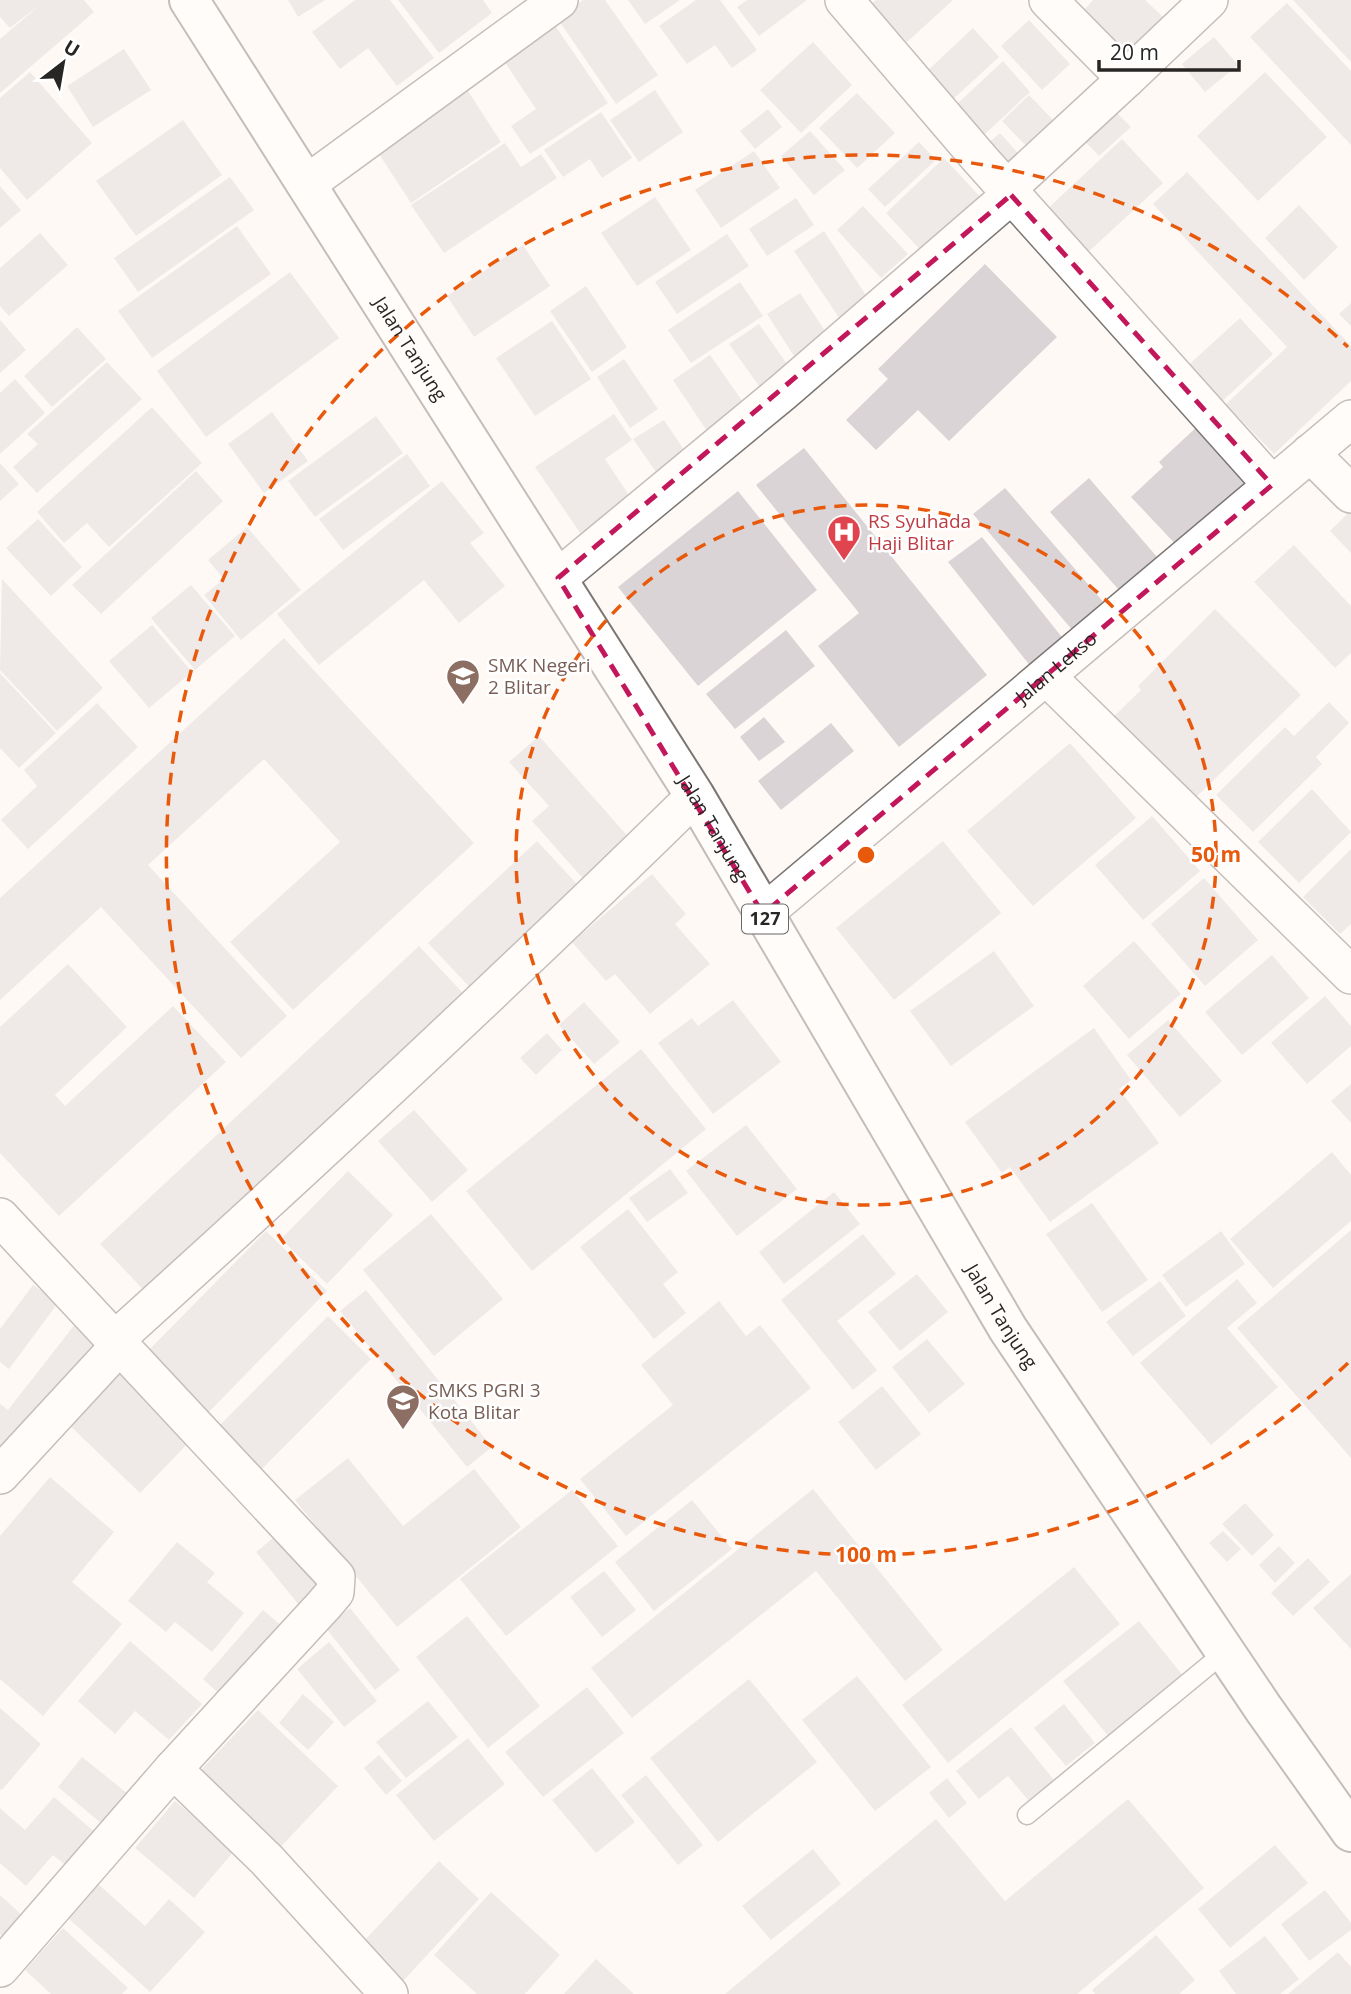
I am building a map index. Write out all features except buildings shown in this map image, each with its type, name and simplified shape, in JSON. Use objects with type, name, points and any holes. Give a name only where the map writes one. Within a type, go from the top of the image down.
[{"type":"main road","name":"Jalan Tanjung","points":[[189,0],[308,183],[695,796],[1009,1329],[1225,1652],[1351,1832]]},
{"type":"street","points":[[308,183],[559,0]]},
{"type":"street","points":[[844,0],[1009,192],[1272,485]]},
{"type":"street","points":[[1048,0],[1126,79]]},
{"type":"street","points":[[558,578],[783,392],[1009,192],[1209,0]]},
{"type":"street","name":"Jalan Lekso","points":[[763,914],[1351,419]]},
{"type":"street","points":[[1310,453],[1351,495]]},
{"type":"street","points":[[1047,677],[1351,975]]},
{"type":"street","points":[[0,1475],[118,1342],[508,980],[695,796]]},
{"type":"street","points":[[0,1217],[336,1577],[335,1591],[324,1605],[173,1769],[0,1968]]},
{"type":"street","points":[[173,1769],[267,1860],[389,1994]]},
{"type":"lane","points":[[1027,1815],[1225,1652]]},
{"type":"highlighted area","points":[[1011,195],[1272,485],[763,914],[558,578]]},
{"type":"place","name":"RS Syuhada Haji Blitar","points":[[844,562]]},
{"type":"place","name":"SMK Negeri 2 Blitar","points":[[463,706]]},
{"type":"place","name":"SMKS PGRI 3 Kota Blitar","points":[[403,1431]]}]
